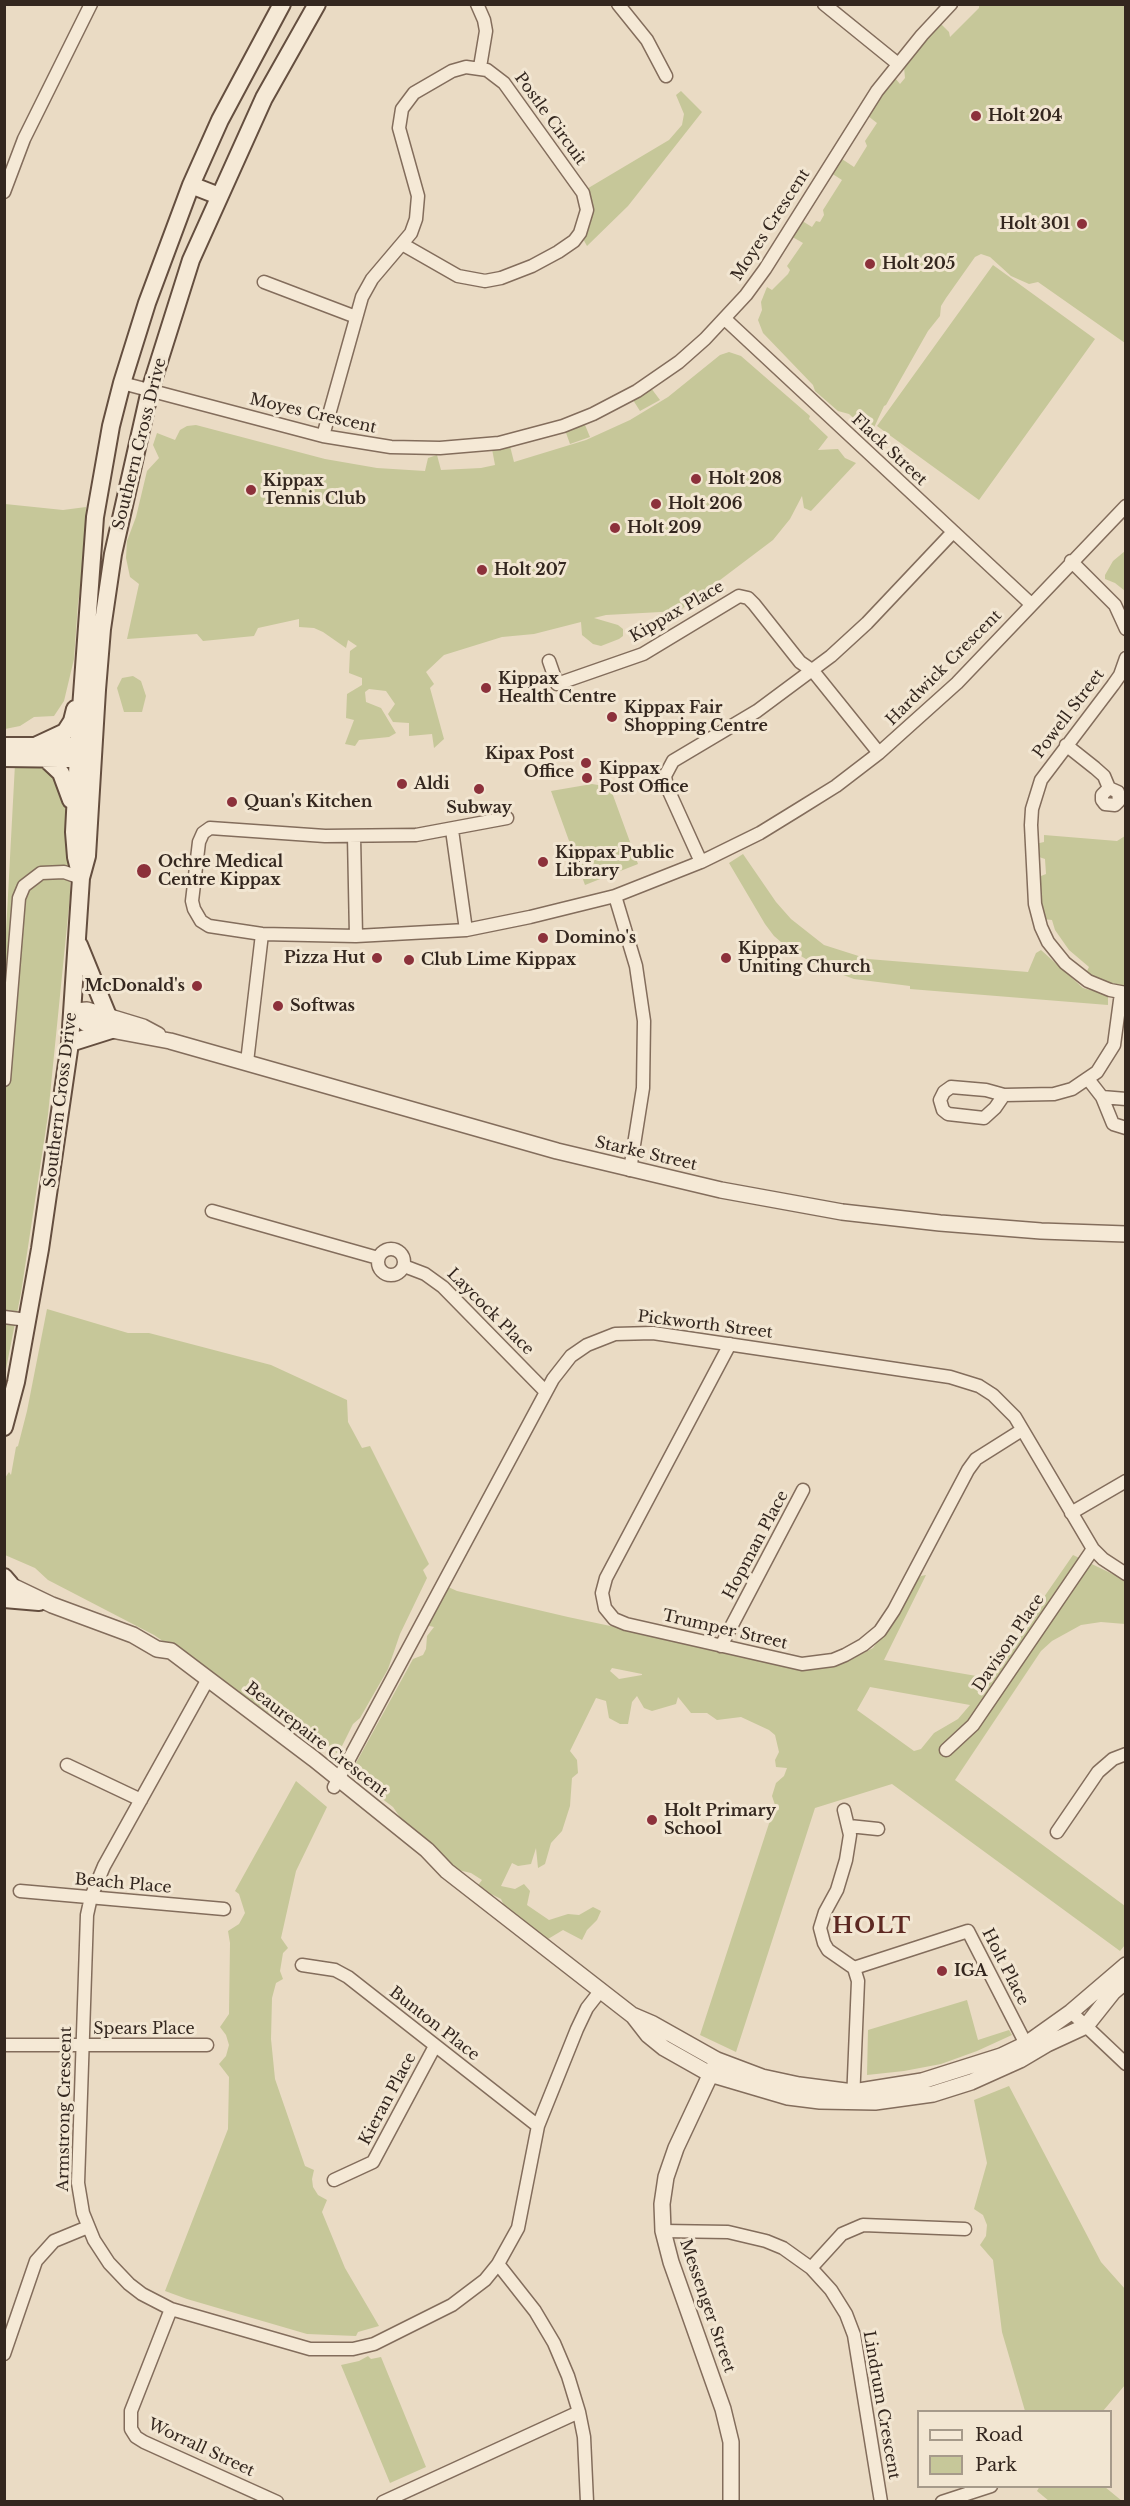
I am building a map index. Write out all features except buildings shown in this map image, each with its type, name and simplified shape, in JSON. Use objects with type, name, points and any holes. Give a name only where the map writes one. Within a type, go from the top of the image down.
[{"type":"main road","name":"Southern Cross Drive","points":[[81,878],[76,857],[74,810],[83,753],[95,628],[95,518],[103,465],[122,382],[158,271],[191,185],[220,120],[282,4]]},
{"type":"main road","name":"Southern Cross Drive","points":[[95,628],[150,390],[191,260],[264,98],[317,4]]},
{"type":"main road","points":[[191,185],[219,196]]},
{"type":"main road","points":[[4,758],[40,752],[72,721],[93,655]]},
{"type":"main road","points":[[4,746],[40,752],[83,753]]},
{"type":"main road","points":[[40,752],[61,772],[74,810]]},
{"type":"main road","name":"Southern Cross Drive","points":[[4,1427],[15,1382],[47,1208],[70,1043],[81,878],[87,856],[83,753]]},
{"type":"main road","points":[[70,1043],[110,1023],[77,941]]},
{"type":"main road","points":[[6,1587],[46,1603]]},
{"type":"street","points":[[4,192],[24,140],[91,4]]},
{"type":"street","points":[[323,435],[362,297],[372,279],[411,233],[416,219],[418,202],[416,181],[399,128],[402,109],[414,93],[452,71],[466,67],[480,67],[486,31],[477,4]]},
{"type":"street","points":[[618,4],[646,40],[666,76]]},
{"type":"street","points":[[824,4],[898,64]]},
{"type":"street","name":"Moyes Crescent","points":[[122,382],[323,435],[382,447],[478,446],[536,434],[587,416],[637,391],[679,362],[725,319],[765,269],[858,120],[898,64],[948,5]]},
{"type":"street","name":"Postle Circuit","points":[[402,244],[458,276],[485,281],[501,278],[532,266],[566,246],[580,233],[587,210],[579,187],[504,83],[493,73],[480,67]]},
{"type":"street","points":[[264,282],[356,316]]},
{"type":"street","name":"Flack Street","points":[[725,319],[1031,604]]},
{"type":"street","name":"Hardwick Crescent","points":[[507,818],[416,835],[354,836],[210,828],[203,832],[197,851],[192,901],[197,916],[204,924],[214,928],[262,934],[356,936],[466,930],[615,896],[701,862],[760,833],[836,786],[879,753],[957,683],[1125,506]]},
{"type":"street","points":[[701,862],[667,787],[665,776],[669,766],[678,757],[747,717],[813,671],[867,623],[953,532]]},
{"type":"street","points":[[1071,561],[1115,605],[1125,629]]},
{"type":"street","name":"Kippax Place","points":[[549,661],[557,684],[643,654],[739,596],[748,598],[800,662],[813,671],[879,753]]},
{"type":"street","name":"Powell Street","points":[[1123,993],[1091,983],[1065,963],[1048,942],[1036,912],[1032,809],[1041,780],[1066,745],[1123,676],[1125,658]]},
{"type":"street","points":[[1066,745],[1104,776],[1109,788]]},
{"type":"street","points":[[452,830],[466,930]]},
{"type":"street","points":[[354,836],[356,936]]},
{"type":"street","points":[[4,1080],[21,892],[31,879],[41,873],[64,872],[81,878]]},
{"type":"street","points":[[615,896],[636,966],[644,1021],[643,1088],[630,1170]]},
{"type":"street","points":[[247,1062],[262,934]]},
{"type":"street","points":[[1004,1095],[984,1118],[948,1114],[943,1110],[940,1100],[947,1089],[956,1087],[986,1090],[1004,1095],[1054,1094],[1072,1089],[1088,1079],[1104,1064],[1114,1045],[1123,993]]},
{"type":"street","name":"Starke Street","points":[[73,1011],[87,1010],[110,1023],[143,1027],[170,1041],[557,1151],[721,1190],[842,1212],[940,1223],[1041,1231],[1125,1234]]},
{"type":"street","points":[[1088,1079],[1102,1097],[1113,1124],[1125,1128]]},
{"type":"street","points":[[1102,1097],[1125,1099]]},
{"type":"street","name":"Laycock Place","points":[[212,1211],[378,1258]]},
{"type":"street","name":"Laycock Place","points":[[395,1249],[403,1256],[404,1266],[398,1274],[387,1275],[379,1269],[378,1258],[384,1250],[395,1249]]},
{"type":"street","name":"Laycock Place","points":[[404,1266],[425,1274],[443,1287],[546,1392]]},
{"type":"street","points":[[4,1317],[27,1320]]},
{"type":"street","name":"Pickworth Street","points":[[336,1783],[546,1392],[571,1356],[587,1345],[615,1334],[639,1332],[730,1344],[965,1381],[993,1395],[1010,1411],[1093,1549],[1125,1574]]},
{"type":"street","name":"Trumper Street","points":[[730,1344],[606,1578],[602,1593],[605,1608],[614,1619],[626,1624],[802,1664],[833,1660],[863,1645],[880,1631],[894,1611],[968,1470],[976,1459],[1022,1430]]},
{"type":"street","points":[[1071,1513],[1125,1481]]},
{"type":"street","name":"Hopman Place","points":[[721,1646],[803,1490]]},
{"type":"street","name":"Davison Place","points":[[946,1750],[973,1725],[1093,1549]]},
{"type":"street","name":"Beaurepaire Crescent","points":[[46,1603],[106,1624],[157,1648],[171,1651],[205,1683],[601,1990],[632,2015],[648,2035],[664,2048],[788,2097],[853,2097],[922,2080],[1028,2049],[1086,2026],[1113,1992],[1125,1981]]},
{"type":"street","name":"Armstrong Crescent","points":[[205,1683],[104,1866],[91,1897],[85,1932],[78,2183],[88,2227],[101,2252],[118,2274],[142,2294],[171,2309],[288,2345],[310,2349],[353,2349],[374,2344],[452,2305],[485,2280],[498,2264],[518,2228],[538,2126],[577,2029],[587,2008],[601,1990]]},
{"type":"street","points":[[1057,1832],[1098,1772],[1113,1759],[1125,1754]]},
{"type":"street","points":[[67,1765],[141,1800]]},
{"type":"street","points":[[844,1810],[849,1826],[849,1843],[842,1875],[820,1928],[828,1950],[854,1968],[858,1981],[853,2097]]},
{"type":"street","points":[[849,1826],[878,1829]]},
{"type":"street","name":"Beach Place","points":[[20,1891],[224,1909]]},
{"type":"street","name":"Holt Place","points":[[854,1968],[968,1931],[1028,2049]]},
{"type":"street","name":"Bunton Place","points":[[302,1965],[335,1970],[348,1977],[538,2126]]},
{"type":"street","name":"Beaurepaire Crescent","points":[[1028,2049],[1125,1965]]},
{"type":"street","points":[[1071,2012],[1125,2064]]},
{"type":"street","name":"Spears Place","points":[[4,2045],[207,2045]]},
{"type":"street","name":"Kieran Place","points":[[334,2180],[373,2162],[435,2046]]},
{"type":"street","name":"Messenger Street","points":[[714,2067],[676,2148],[666,2177],[662,2204],[663,2231],[671,2262],[723,2409],[731,2442],[731,2502]]},
{"type":"street","points":[[811,2268],[842,2234],[863,2225],[965,2229]]},
{"type":"street","points":[[4,2354],[36,2260],[54,2241],[88,2227]]},
{"type":"street","name":"Lindrum Crescent","points":[[663,2231],[717,2231],[749,2235],[783,2248],[811,2268],[835,2296],[854,2335],[880,2502]]},
{"type":"street","points":[[498,2264],[535,2311],[554,2343],[568,2376],[579,2412],[586,2460],[587,2502]]},
{"type":"street","name":"Worrall Street","points":[[171,2309],[131,2411],[129,2420],[131,2429],[136,2437],[144,2442],[277,2502]]},
{"type":"street","points":[[383,2502],[579,2412]]},
{"type":"street","points":[[942,2502],[988,2488]]},
{"type":"green space","points":[[979,5],[1125,5],[1125,343],[1038,282],[1029,284],[1011,276],[990,257],[981,254],[975,257],[941,306],[940,316],[928,331],[884,406],[871,434],[849,414],[838,411],[815,391],[813,385],[763,333],[758,320],[762,310],[761,302],[767,287],[772,290],[788,274],[790,270],[787,266],[803,243],[789,235],[799,219],[812,227],[816,221],[820,222],[824,215],[823,210],[842,180],[831,173],[839,157],[854,167],[867,146],[865,141],[877,123],[868,116],[895,78],[900,84],[905,78],[904,67],[916,49],[941,24],[949,32],[950,37],[979,8]]},
{"type":"green space","points":[[681,91],[702,112],[628,206],[587,246],[582,237],[585,190],[669,140],[682,125],[684,114],[676,95]]},
{"type":"green space","points":[[993,265],[1095,339],[979,500],[877,426]]},
{"type":"green space","points":[[729,352],[741,356],[810,416],[809,419],[828,437],[818,450],[838,449],[845,458],[856,463],[811,511],[804,508],[802,496],[790,519],[773,540],[679,611],[606,615],[594,618],[618,625],[623,629],[623,636],[619,639],[601,646],[593,644],[582,635],[581,622],[534,634],[502,637],[444,655],[426,672],[434,684],[430,688],[444,739],[434,748],[432,734],[409,736],[409,723],[393,722],[388,714],[395,704],[386,691],[369,689],[365,692],[366,702],[381,708],[396,733],[389,737],[359,740],[355,746],[345,744],[354,720],[346,718],[347,694],[362,685],[362,678],[349,673],[350,651],[357,646],[348,640],[346,648],[323,632],[314,628],[299,627],[299,619],[258,628],[254,636],[203,641],[197,634],[127,639],[139,584],[130,577],[126,558],[127,541],[136,517],[147,471],[159,458],[153,445],[157,433],[175,440],[180,430],[196,425],[325,459],[377,468],[425,471],[428,458],[437,455],[441,470],[481,468],[495,465],[492,449],[510,446],[514,462],[586,440],[630,420],[668,397],[720,355]]},
{"type":"green space","points":[[651,388],[660,400],[640,411],[633,400]]},
{"type":"green space","points":[[585,425],[590,437],[570,444],[565,430]]},
{"type":"green space","points":[[5,504],[63,510],[86,507],[84,566],[78,603],[74,659],[64,701],[54,716],[34,717],[20,726],[5,729]]},
{"type":"green space","points":[[1125,551],[1125,591],[1105,579],[1105,575],[1113,561]]},
{"type":"green space","points":[[133,676],[141,681],[146,696],[142,712],[124,712],[117,688],[122,678]]},
{"type":"green space","points":[[15,764],[43,765],[57,780],[70,822],[70,896],[48,1115],[21,1293],[5,1374],[4,970]]},
{"type":"green space","points":[[592,784],[610,787],[638,864],[585,885],[551,791]]},
{"type":"green space","points":[[1044,835],[1117,841],[1125,836],[1125,986],[1099,980],[1086,973],[1089,967],[1069,950],[1055,930],[1052,920],[1043,919],[1036,878],[1046,874],[1045,859],[1036,856],[1035,844],[1044,842]]},
{"type":"green space","points":[[743,854],[776,902],[791,919],[824,945],[868,959],[1028,972],[1036,953],[1041,950],[1083,988],[1108,995],[1108,1005],[910,989],[910,986],[854,979],[814,964],[788,948],[774,936],[765,924],[729,863]]},
{"type":"green space","points":[[47,1309],[128,1333],[149,1333],[271,1365],[347,1400],[348,1422],[362,1448],[370,1446],[429,1564],[423,1570],[427,1578],[400,1634],[388,1669],[360,1718],[353,1724],[338,1754],[291,1718],[274,1717],[154,1635],[48,1580],[35,1568],[5,1555],[5,1478],[9,1472],[11,1475],[16,1447],[27,1411]]},
{"type":"green space","points":[[1073,1555],[1125,1580],[1125,1624],[1101,1622],[1081,1625],[1052,1641],[1041,1651],[955,1780],[1125,1906],[1125,1945],[1120,1951],[892,1784],[815,1808],[736,2052],[700,2035],[775,1805],[772,1796],[776,1783],[784,1776],[787,1768],[776,1767],[775,1760],[779,1752],[775,1735],[769,1730],[741,1717],[717,1720],[707,1713],[691,1713],[678,1697],[676,1704],[652,1711],[644,1708],[637,1696],[632,1702],[628,1724],[620,1724],[609,1718],[606,1701],[596,1698],[570,1751],[577,1760],[578,1773],[572,1778],[570,1806],[562,1831],[551,1843],[545,1864],[538,1868],[536,1848],[531,1864],[518,1866],[512,1863],[501,1886],[515,1889],[524,1884],[530,1891],[527,1905],[549,1920],[568,1914],[579,1915],[593,1907],[601,1911],[582,1940],[563,1930],[548,1939],[537,1936],[508,1914],[501,1899],[491,1894],[486,1896],[476,1888],[482,1880],[471,1873],[458,1870],[429,1841],[404,1823],[393,1807],[353,1777],[356,1763],[413,1659],[423,1655],[426,1649],[427,1636],[434,1627],[425,1625],[446,1586],[457,1591],[568,1617],[808,1668],[846,1662],[873,1648],[894,1617],[910,1586],[921,1576],[926,1575],[884,1660],[988,1678]],"holes":[[[612,1668],[642,1674],[642,1675],[619,1679],[610,1671]],[[870,1687],[970,1705],[958,1719],[934,1733],[921,1749],[914,1751],[857,1710]]]},
{"type":"green space","points":[[296,1781],[327,1807],[296,1871],[281,1938],[288,1948],[283,1953],[280,1971],[283,1979],[276,1983],[272,1998],[271,2039],[275,2079],[305,2166],[314,2170],[313,2187],[318,2195],[327,2200],[322,2212],[345,2268],[379,2326],[358,2332],[356,2336],[307,2334],[165,2291],[228,2129],[229,2077],[219,2064],[226,2056],[229,2045],[220,2027],[229,2014],[230,1943],[228,1931],[239,1924],[245,1913],[239,1894],[235,1891]]},
{"type":"green space","points":[[967,2000],[978,2040],[1009,2030],[1012,2035],[941,2064],[867,2075],[868,2030]]},
{"type":"green space","points":[[1009,2086],[1101,2262],[1125,2289],[1125,2385],[1104,2410],[1025,2410],[1002,2332],[993,2260],[980,2245],[986,2236],[987,2225],[983,2215],[974,2209],[987,2163],[974,2100]]},
{"type":"green space","points":[[368,2356],[371,2359],[381,2357],[426,2467],[390,2483],[341,2365],[359,2361]]},
{"type":"green space","points":[[1039,2488],[1106,2488],[1122,2501],[1049,2501],[1037,2491]]},
{"type":"place","name":"Holt 204","points":[[976,116]]},
{"type":"place","name":"Holt 301","points":[[1082,224]]},
{"type":"place","name":"Holt 205","points":[[870,264]]},
{"type":"place","name":"Holt 208","points":[[696,479]]},
{"type":"place","name":"Kippax Tennis Club","points":[[251,490]]},
{"type":"place","name":"Holt 206","points":[[656,504]]},
{"type":"place","name":"Holt 209","points":[[615,528]]},
{"type":"place","name":"Holt 207","points":[[482,570]]},
{"type":"place","name":"Kippax Health Centre","points":[[486,688]]},
{"type":"place","name":"Kippax Fair Shopping Centre","points":[[612,717]]},
{"type":"place","name":"Kipax Post Office","points":[[586,763]]},
{"type":"place","name":"Kippax Post Office","points":[[587,778]]},
{"type":"place","name":"Aldi","points":[[402,784]]},
{"type":"place","name":"Subway","points":[[479,789]]},
{"type":"place","name":"Quan's Kitchen","points":[[232,802]]},
{"type":"place","name":"Kippax Public Library","points":[[543,862]]},
{"type":"place","name":"Ochre Medical Centre Kippax","points":[[144,871]]},
{"type":"place","name":"Domino's","points":[[543,938]]},
{"type":"place","name":"Pizza Hut","points":[[377,958]]},
{"type":"place","name":"Kippax Uniting Church","points":[[726,958]]},
{"type":"place","name":"Club Lime Kippax","points":[[409,960]]},
{"type":"place","name":"McDonald's","points":[[197,986]]},
{"type":"place","name":"Softwas","points":[[278,1006]]},
{"type":"place","name":"Holt Primary School","points":[[652,1820]]},
{"type":"place","name":"IGA","points":[[942,1971]]},
{"type":"district","name":"HOLT","points":[[872,1927]]}]
